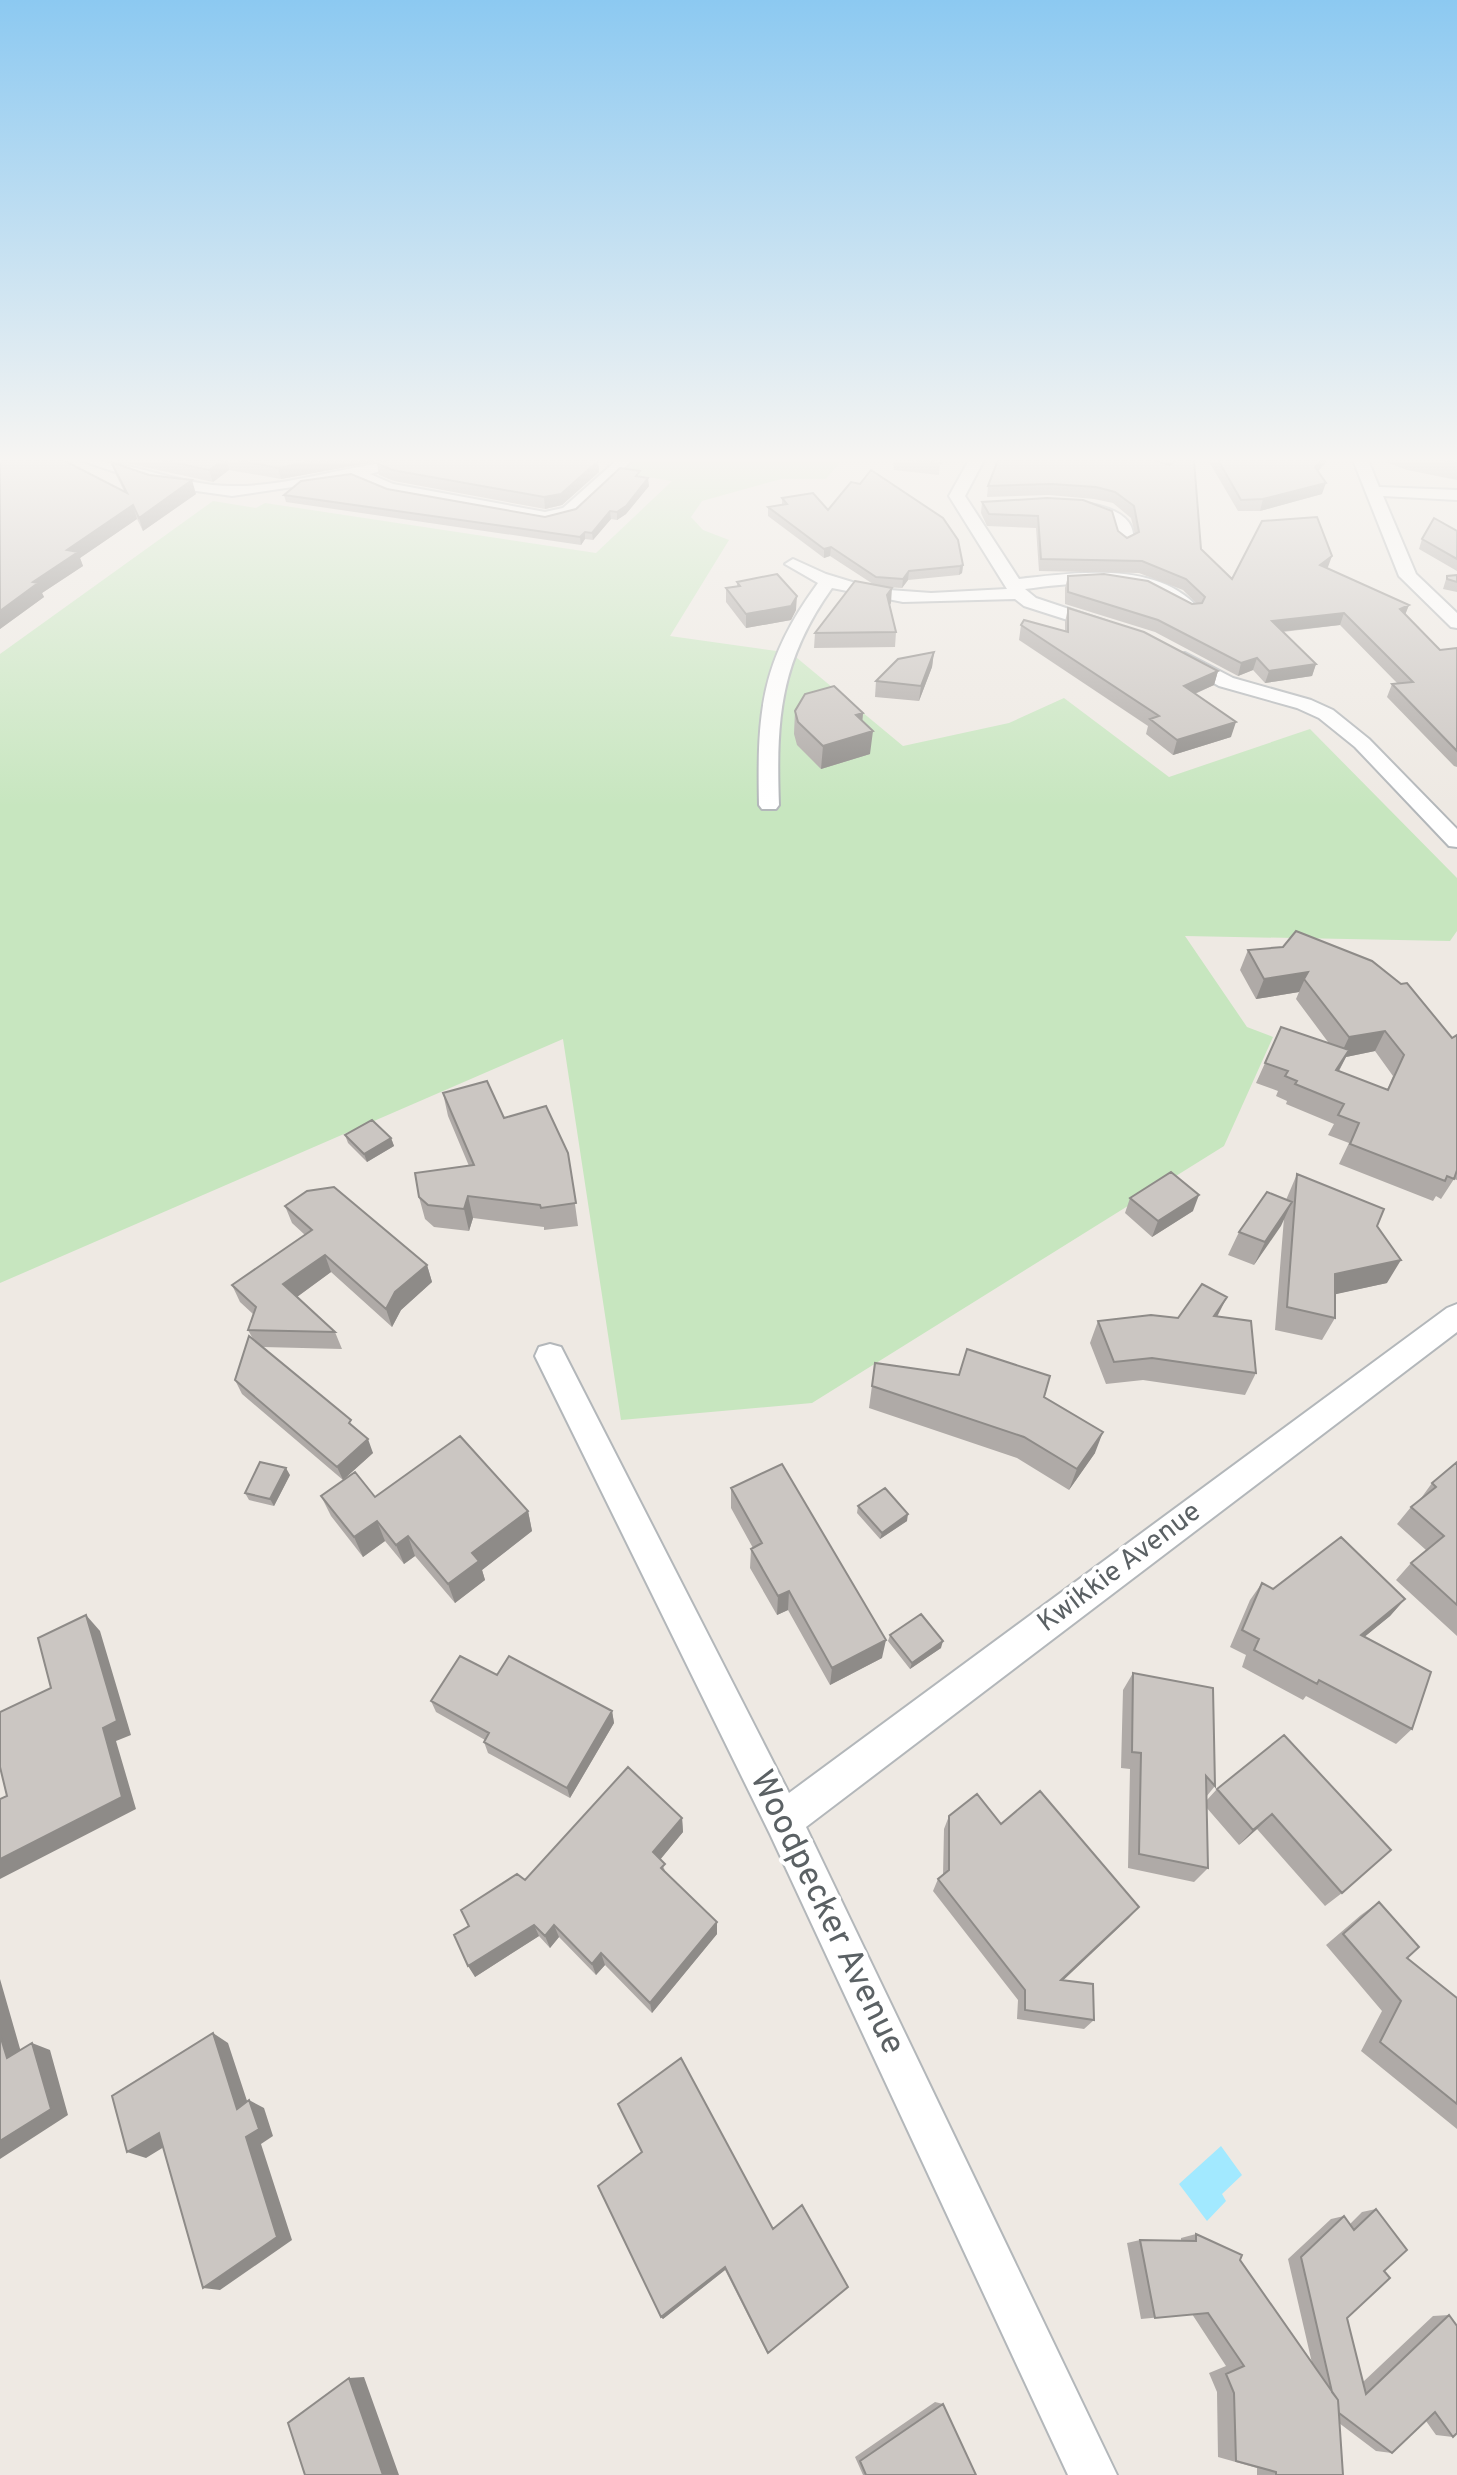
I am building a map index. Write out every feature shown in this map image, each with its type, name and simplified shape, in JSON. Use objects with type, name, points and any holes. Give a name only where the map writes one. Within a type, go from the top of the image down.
[{"type":"street","points":[[815,576],[828,582],[888,598],[911,600],[1016,589],[1136,583],[1177,595],[1190,609]]},
{"type":"street","points":[[1007,576],[1016,589],[1049,609],[1124,632]]},
{"type":"street","points":[[1408,576],[1457,623]]},
{"type":"street","points":[[769,805],[769,726],[779,661],[795,629],[828,582]]},
{"type":"street","points":[[1167,647],[1226,682],[1304,704],[1326,714],[1362,743],[1457,841]]},
{"type":"street","name":"Kwikkie Avenue","points":[[783,1821],[1457,1316]]},
{"type":"street","name":"Woodpecker Avenue","points":[[550,1356],[783,1821],[1093,2475]]},
{"type":"green space","points":[[109,576],[707,576],[670,636],[791,653],[903,746],[1009,723],[1064,698],[1169,777],[1310,729],[1457,878],[1457,931],[1450,941],[1185,936],[1247,1027],[1273,1037],[1224,1146],[812,1403],[621,1420],[563,1039],[0,1283],[0,654]]},
{"type":"water","points":[[1221,2146],[1242,2175],[1222,2194],[1226,2201],[1207,2221],[1179,2184]]},
{"type":"building","points":[[0,576],[43,576],[33,582],[38,583],[0,611]]},
{"type":"building","points":[[778,576],[797,596],[791,606],[746,614],[726,588],[740,586],[737,582]]},
{"type":"building","points":[[874,576],[906,576],[903,579]]},
{"type":"building","points":[[1068,576],[1113,576],[1148,581],[1192,604],[1202,603],[1205,597],[1186,579],[1177,576],[1228,576],[1232,579],[1234,576],[1343,576],[1409,605],[1400,609],[1440,650],[1457,648],[1457,751],[1392,684],[1413,682],[1344,613],[1272,621],[1316,664],[1269,671],[1257,658],[1241,663],[1158,620],[1068,592]]},
{"type":"building","points":[[1447,576],[1457,576],[1457,582],[1447,579]]},
{"type":"building","points":[[855,581],[892,588],[887,595],[896,632],[815,633]]},
{"type":"building","points":[[1068,608],[1144,632],[1218,671],[1184,686],[1236,722],[1177,740],[1150,719],[1159,716],[1021,625],[1024,620],[1068,632]]},
{"type":"building","points":[[934,652],[921,686],[876,681],[898,659]]},
{"type":"building","points":[[834,686],[863,713],[856,715],[873,731],[823,746],[798,722],[795,711],[805,694]]},
{"type":"building","points":[[1296,931],[1372,961],[1401,984],[1407,983],[1452,1038],[1457,1035],[1457,1170],[1454,1179],[1447,1176],[1445,1181],[1350,1144],[1359,1123],[1338,1115],[1344,1104],[1295,1084],[1297,1081],[1285,1076],[1288,1071],[1265,1063],[1281,1027],[1349,1050],[1336,1070],[1388,1090],[1404,1055],[1385,1031],[1349,1037],[1304,979],[1308,972],[1264,979],[1248,950],[1283,947]]},
{"type":"building","points":[[487,1081],[504,1118],[546,1106],[568,1153],[576,1203],[541,1208],[540,1205],[468,1196],[464,1209],[428,1205],[419,1197],[415,1173],[474,1165],[443,1093]]},
{"type":"building","points":[[372,1120],[391,1138],[364,1154],[345,1135]]},
{"type":"building","points":[[1171,1172],[1199,1195],[1158,1221],[1130,1198]]},
{"type":"building","points":[[1297,1174],[1384,1209],[1377,1226],[1401,1260],[1335,1274],[1335,1318],[1287,1307]]},
{"type":"building","points":[[334,1187],[427,1265],[395,1292],[386,1309],[325,1255],[283,1284],[335,1332],[248,1330],[256,1307],[232,1285],[312,1230],[285,1206],[307,1191]]},
{"type":"building","points":[[1267,1192],[1292,1202],[1265,1242],[1239,1232]]},
{"type":"building","points":[[1202,1284],[1227,1297],[1214,1316],[1251,1321],[1256,1373],[1152,1358],[1114,1362],[1098,1321],[1151,1315],[1178,1318]]},
{"type":"building","points":[[249,1336],[351,1420],[349,1423],[368,1439],[337,1467],[235,1380]]},
{"type":"building","points":[[967,1349],[1050,1376],[1044,1397],[1103,1432],[1077,1469],[1024,1437],[872,1386],[875,1363],[959,1375]]},
{"type":"building","points":[[460,1436],[528,1511],[472,1553],[479,1561],[448,1584],[408,1536],[396,1545],[377,1521],[354,1537],[321,1496],[355,1472],[375,1497]]},
{"type":"building","points":[[260,1462],[286,1468],[270,1499],[245,1493]]},
{"type":"building","points":[[1457,1462],[1457,1605],[1411,1563],[1444,1536],[1411,1507],[1436,1487],[1432,1483]]},
{"type":"building","points":[[782,1464],[886,1640],[832,1668],[789,1591],[778,1596],[751,1549],[762,1543],[731,1488]]},
{"type":"building","points":[[885,1488],[908,1514],[882,1533],[858,1506]]},
{"type":"building","points":[[1341,1537],[1405,1599],[1361,1635],[1431,1672],[1412,1729],[1254,1650],[1259,1639],[1242,1630],[1262,1583],[1273,1589]]},
{"type":"building","points":[[921,1614],[943,1641],[912,1663],[890,1635]]},
{"type":"building","points":[[86,1615],[117,1721],[103,1728],[122,1797],[0,1859],[0,1799],[7,1796],[0,1767],[0,1712],[51,1688],[38,1638]]},
{"type":"building","points":[[460,1656],[497,1675],[509,1656],[612,1711],[567,1788],[484,1742],[489,1733],[431,1701]]},
{"type":"building","points":[[1133,1673],[1213,1688],[1215,1786],[1206,1776],[1208,1868],[1139,1854],[1141,1753],[1132,1752]]},
{"type":"building","points":[[1284,1735],[1391,1850],[1342,1893],[1272,1814],[1253,1830],[1217,1789]]},
{"type":"building","points":[[628,1767],[682,1818],[653,1852],[665,1864],[661,1868],[717,1922],[650,2003],[601,1953],[592,1964],[554,1925],[545,1936],[534,1925],[468,1966],[454,1935],[469,1926],[461,1910],[517,1874],[525,1880]]},
{"type":"building","points":[[1040,1791],[1139,1907],[1061,1980],[1093,1984],[1094,2020],[1025,2010],[1025,1990],[938,1879],[949,1870],[949,1816],[977,1794],[1001,1824]]},
{"type":"building","points":[[1379,1902],[1419,1947],[1407,1958],[1457,1998],[1457,2104],[1380,2042],[1401,2001],[1343,1934]]},
{"type":"building","points":[[213,2033],[237,2109],[249,2100],[259,2129],[246,2137],[277,2237],[203,2288],[159,2133],[127,2152],[112,2096]]},
{"type":"building","points":[[0,2035],[7,2058],[32,2043],[51,2109],[0,2141]]},
{"type":"building","points":[[681,2058],[773,2229],[802,2205],[848,2287],[768,2353],[725,2267],[661,2317],[598,2186],[642,2152],[618,2104]]},
{"type":"building","points":[[1376,2209],[1407,2250],[1384,2271],[1390,2278],[1347,2318],[1366,2394],[1449,2315],[1457,2326],[1457,2433],[1453,2437],[1435,2412],[1392,2453],[1339,2413],[1301,2257],[1344,2216],[1354,2230]]},
{"type":"building","points":[[1196,2234],[1242,2255],[1240,2260],[1338,2400],[1343,2475],[1276,2475],[1276,2472],[1236,2461],[1234,2393],[1226,2374],[1244,2366],[1208,2313],[1155,2318],[1140,2240],[1196,2241]]},
{"type":"building","points":[[349,2378],[383,2475],[305,2475],[288,2423]]},
{"type":"building","points":[[943,2404],[976,2475],[866,2475],[860,2461]]}]
